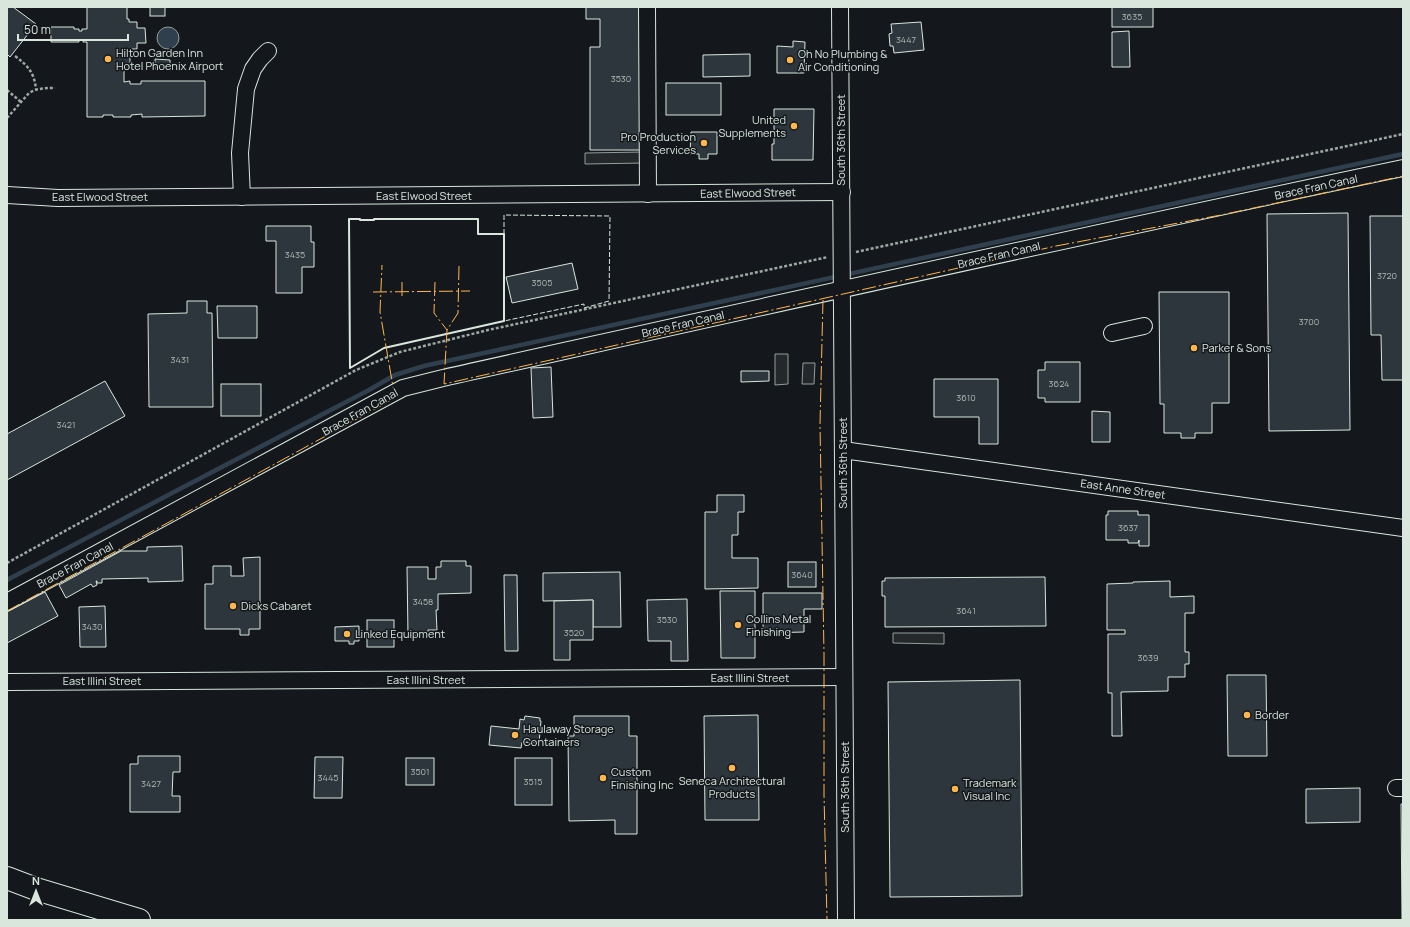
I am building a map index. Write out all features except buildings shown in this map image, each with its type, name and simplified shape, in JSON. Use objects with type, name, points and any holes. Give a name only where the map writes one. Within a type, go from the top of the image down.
[{"type":"highway","points":[[7,878],[36,889],[139,920]]},
{"type":"street","points":[[647,7],[648,194]]},
{"type":"street","name":"South 36th Street","points":[[840,7],[846,920]]},
{"type":"street","points":[[242,197],[240,153],[246,90],[253,69],[268,51]]},
{"type":"street","name":"Brace Fran Canal","points":[[7,602],[403,388],[841,288],[1403,168]]},
{"type":"street","name":"East Elwood Street","points":[[7,195],[58,198],[842,192]]},
{"type":"street","points":[[1112,333],[1144,326]]},
{"type":"street","name":"East Anne Street","points":[[843,450],[1029,469],[1403,528]]},
{"type":"street","name":"East Illini Street","points":[[7,682],[844,677]]},
{"type":"path","points":[[15,56],[30,70],[35,80],[36,90]]},
{"type":"path","points":[[7,118],[29,93],[36,90],[55,88]]},
{"type":"path","points":[[7,90],[21,102]]},
{"type":"shaded area","points":[[644,152],[644,163],[585,164],[585,153]]},
{"type":"shaded area","points":[[775,354],[788,354],[788,384],[775,385]]},
{"type":"shaded area","points":[[803,363],[815,363],[814,384],[802,384]]},
{"type":"shaded area","points":[[893,633],[944,633],[944,644],[893,643]]},
{"type":"water","points":[[168,27],[176,30],[179,38],[176,46],[168,49],[160,46],[157,38],[160,30]]},
{"type":"waterway","points":[[7,580],[395,375],[424,366],[1403,154]]},
{"type":"fence","points":[[504,234],[504,215],[610,216],[609,301],[584,308],[584,304],[504,321]]},
{"type":"wall","points":[[349,219],[478,219],[478,234],[504,234],[504,321],[384,348],[350,368],[349,219]]},
{"type":"power","points":[[459,266],[458,313],[447,330],[444,384],[1056,246],[1221,215],[1403,176]]},
{"type":"power","points":[[7,611],[395,398],[380,312],[382,265]]},
{"type":"power","points":[[402,282],[402,299]]},
{"type":"power","points":[[435,282],[434,313],[447,330]]},
{"type":"power","points":[[373,292],[470,291]]},
{"type":"power","points":[[823,300],[820,424],[824,654],[824,795],[827,920]]},
{"type":"place","name":"Hilton Garden Inn Hotel Phoenix Airport","points":[[108,59]]},
{"type":"place","name":"Oh No Plumbing & Air Conditioning","points":[[790,60]]},
{"type":"place","name":"United Supplements","points":[[794,126]]},
{"type":"place","name":"Pro Production Services","points":[[704,143]]},
{"type":"place","name":"Parker & Sons","points":[[1194,348]]},
{"type":"place","name":"Dicks Cabaret","points":[[233,606]]},
{"type":"place","name":"Collins Metal Finishing","points":[[738,625]]},
{"type":"place","name":"Linked Equipment","points":[[347,634]]},
{"type":"place","name":"Border","points":[[1247,715]]},
{"type":"place","name":"Haulaway Storage Containers","points":[[515,735]]},
{"type":"place","name":"Seneca Architectural Products","points":[[732,768]]},
{"type":"place","name":"Custom Finishing Inc","points":[[603,778]]},
{"type":"place","name":"Trademark Visual Inc","points":[[955,789]]}]
